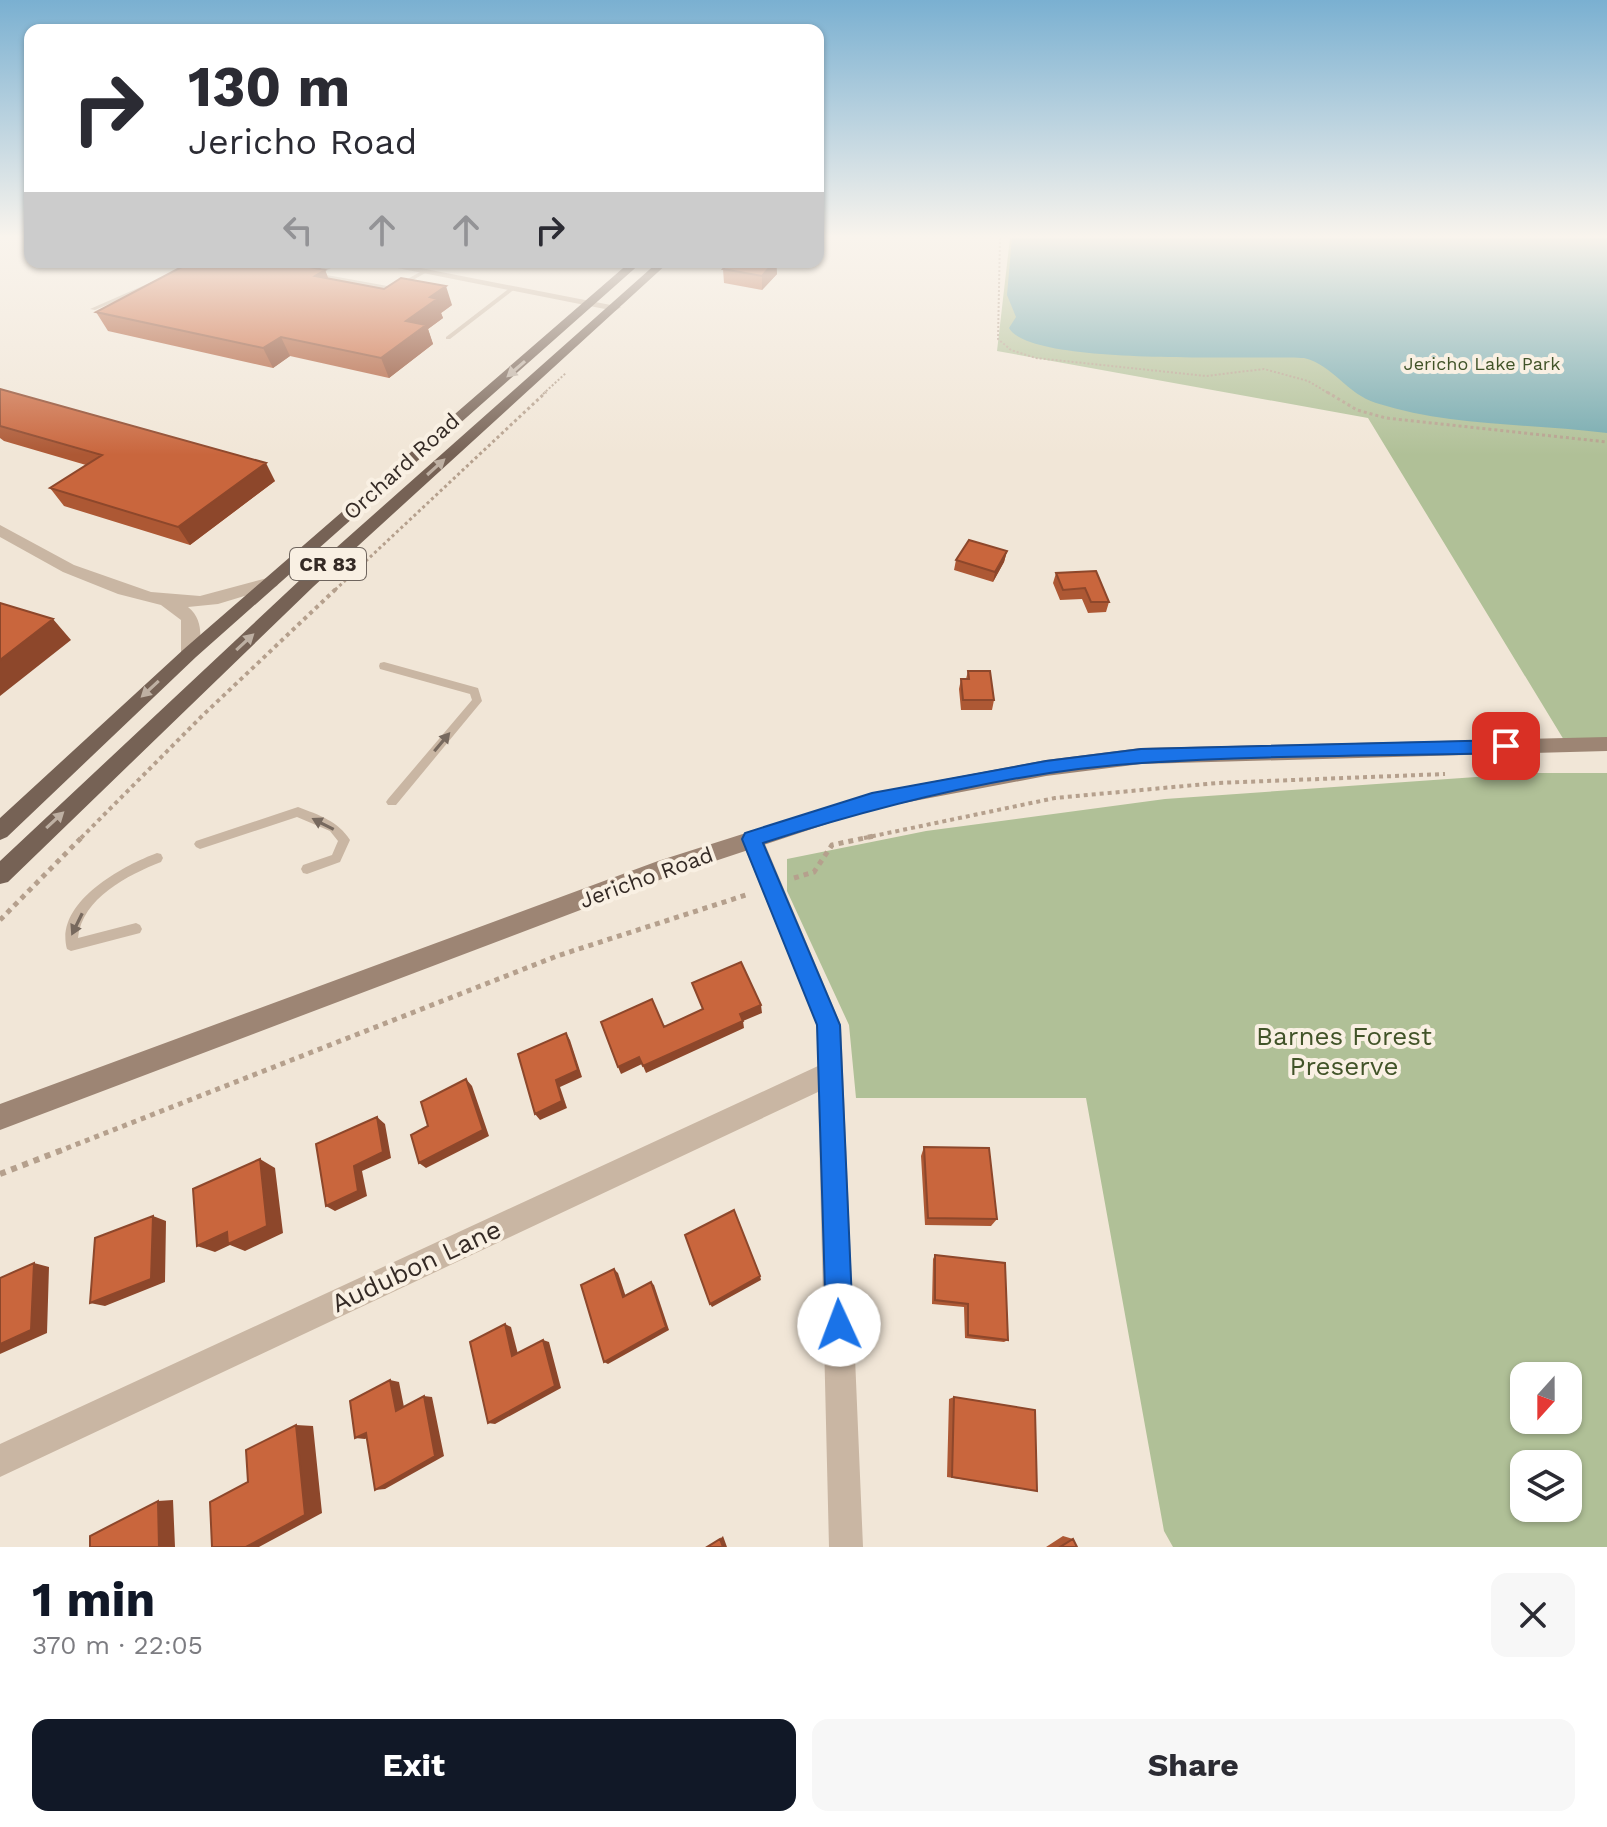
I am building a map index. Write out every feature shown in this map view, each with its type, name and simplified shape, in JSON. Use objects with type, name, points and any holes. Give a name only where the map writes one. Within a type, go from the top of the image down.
[{"type":"main road","name":"Orchard Road","points":[[0,831],[190,653],[582,310]]},
{"type":"main road","name":"Orchard Road","points":[[0,875],[307,583],[611,310]]},
{"type":"main road","name":"Jericho Road","points":[[0,1117],[752,839],[872,801],[1046,768],[1141,756],[1607,744]]},
{"type":"street","points":[[0,530],[28,550],[77,573],[166,600],[203,601],[271,582]]},
{"type":"street","points":[[166,600],[189,617],[190,653]]},
{"type":"street","points":[[752,839],[829,1025],[846,1547]]},
{"type":"street","name":"Audubon Lane","points":[[0,1461],[832,1072]]},
{"type":"lane","points":[[448,338],[484,310]]},
{"type":"lane","points":[[384,666],[474,691],[477,701],[392,802]]},
{"type":"lane","points":[[200,844],[298,812],[334,828],[344,840],[336,858],[307,869]]},
{"type":"lane","points":[[136,929],[71,945],[71,930],[91,898],[129,868],[157,858]]},
{"type":"path","points":[[999,310],[998,339],[1011,350],[1036,358],[1183,375],[1264,369],[1308,381],[1357,410],[1386,418],[1607,442]]},
{"type":"path","points":[[0,920],[202,716],[571,369]]},
{"type":"path","points":[[794,878],[814,872],[832,845],[1055,798],[1217,783],[1445,774]]},
{"type":"path","points":[[0,1174],[557,956],[749,894]]},
{"type":"green space","name":"Jericho Lake Park","points":[[1002,310],[1607,310],[1607,744],[1567,745],[1368,418],[997,351]]},
{"type":"green space","name":"Barnes Forest Preserve","points":[[1533,773],[1607,773],[1607,1547],[1173,1547],[1164,1531],[1086,1098],[856,1098],[849,1025],[787,891],[787,859],[926,831],[1165,799]]},
{"type":"water","points":[[1013,310],[1607,310],[1607,433],[1461,420],[1404,411],[1366,399],[1323,367],[1304,358],[1146,356],[1057,349],[1026,340],[1009,328],[1016,317]]},
{"type":"building","points":[[421,310],[406,321],[426,325],[381,358],[281,337],[263,348],[96,312]]},
{"type":"building","points":[[0,389],[266,463],[178,527],[50,488],[102,455],[0,426]]},
{"type":"building","points":[[969,540],[1007,551],[995,572],[956,560]]},
{"type":"building","points":[[1096,571],[1109,602],[1091,602],[1085,588],[1063,590],[1056,573]]},
{"type":"building","points":[[0,603],[53,619],[0,660]]},
{"type":"building","points":[[968,671],[990,671],[994,700],[963,700],[961,679],[969,679]]},
{"type":"building","points":[[741,962],[761,1005],[740,1014],[743,1021],[643,1066],[639,1057],[618,1067],[601,1022],[652,999],[664,1027],[703,1009],[692,983]]},
{"type":"building","points":[[566,1033],[578,1070],[556,1080],[562,1101],[535,1114],[518,1054]]},
{"type":"building","points":[[466,1079],[483,1130],[419,1163],[411,1135],[428,1126],[421,1102]]},
{"type":"building","points":[[377,1117],[383,1152],[354,1166],[358,1191],[326,1206],[316,1144]]},
{"type":"building","points":[[924,1147],[989,1148],[997,1219],[928,1218]]},
{"type":"building","points":[[260,1159],[267,1226],[228,1244],[227,1232],[197,1246],[193,1189]]},
{"type":"building","points":[[734,1210],[760,1276],[710,1304],[685,1235]]},
{"type":"building","points":[[153,1216],[151,1279],[90,1303],[95,1238]]},
{"type":"building","points":[[935,1255],[1005,1263],[1008,1340],[968,1335],[968,1304],[935,1300]]},
{"type":"building","points":[[34,1263],[31,1330],[0,1344],[0,1278]]},
{"type":"building","points":[[614,1269],[623,1297],[651,1282],[666,1327],[604,1362],[581,1285]]},
{"type":"building","points":[[505,1324],[512,1356],[543,1340],[555,1386],[488,1423],[470,1342]]},
{"type":"building","points":[[390,1380],[396,1411],[424,1396],[435,1456],[375,1490],[366,1433],[355,1438],[350,1401]]},
{"type":"building","points":[[954,1397],[1035,1410],[1037,1491],[952,1477]]},
{"type":"building","points":[[296,1425],[305,1515],[246,1547],[212,1547],[210,1502],[248,1482],[246,1450]]},
{"type":"building","points":[[158,1501],[159,1547],[90,1547],[90,1536]]},
{"type":"building","points":[[720,1539],[723,1547],[707,1547]]},
{"type":"building","points":[[1073,1539],[1077,1547],[1060,1547]]},
{"type":"route","points":[[839,1325],[829,1025],[752,839],[872,801],[1046,768],[1141,756],[1506,746]]}]
